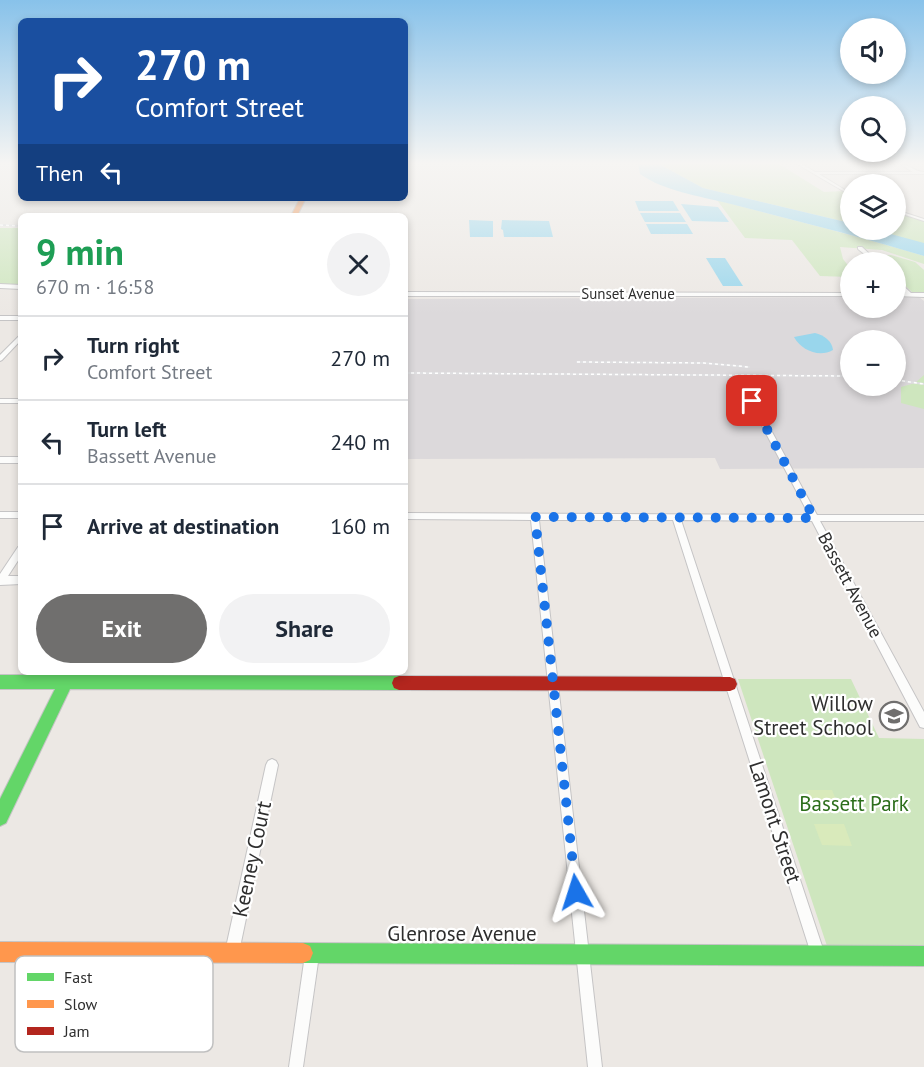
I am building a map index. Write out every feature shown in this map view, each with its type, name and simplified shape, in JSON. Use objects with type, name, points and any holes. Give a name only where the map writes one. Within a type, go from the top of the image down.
[{"type":"street","points":[[906,215],[924,220]]},
{"type":"street","points":[[860,248],[865,252]]},
{"type":"street","points":[[0,286],[18,286]]},
{"type":"street","points":[[906,291],[910,295]]},
{"type":"street","name":"Sunset Avenue","points":[[408,294],[840,295]]},
{"type":"street","points":[[906,295],[924,295]]},
{"type":"street","points":[[0,318],[18,318]]},
{"type":"street","points":[[1,357],[18,340]]},
{"type":"street","name":"Bassett Avenue","points":[[743,384],[924,723]]},
{"type":"street","points":[[0,401],[18,401]]},
{"type":"street","points":[[0,460],[18,460]]},
{"type":"street","points":[[0,515],[18,515]]},
{"type":"street","points":[[408,516],[924,518]]},
{"type":"street","points":[[535,517],[595,1067]]},
{"type":"street","name":"Lamont Street","points":[[676,518],[818,955]]},
{"type":"street","points":[[0,580],[18,553]]},
{"type":"street","points":[[0,580],[18,580]]},
{"type":"street","points":[[0,817],[68,677]]},
{"type":"street","points":[[0,682],[68,677],[553,684],[730,684]]},
{"type":"street","name":"Keeney Court","points":[[232,952],[273,765]]},
{"type":"street","name":"Glenrose Avenue","points":[[0,952],[924,956]]},
{"type":"street","points":[[296,1067],[312,953]]},
{"type":"shaded area","points":[[840,297],[840,318],[906,318],[906,297],[919,297],[924,301],[924,468],[720,469],[715,458],[408,459],[408,299]]},
{"type":"green space","points":[[727,214],[770,214],[840,232],[840,240],[868,240],[924,256],[924,264],[906,258],[906,252],[840,247],[840,277],[820,276],[792,240],[745,238]]},
{"type":"green space","points":[[811,214],[840,214],[840,221]]},
{"type":"green space","points":[[906,214],[924,220],[924,244],[906,239]]},
{"type":"green space","points":[[0,228],[18,228],[18,287],[0,287]]},
{"type":"green space","points":[[906,259],[915,262],[924,270],[924,293],[913,293],[906,286]]},
{"type":"green space","points":[[924,375],[924,409],[901,403],[901,396],[906,396],[906,386],[915,383]]},
{"type":"green space","name":"Bassett Park","points":[[738,679],[851,679],[879,738],[924,739],[924,950],[828,949]]},
{"type":"green space","points":[[807,790],[832,790],[839,807],[813,807]]},
{"type":"green space","points":[[814,824],[844,824],[852,846],[822,845]]},
{"type":"water","points":[[640,214],[681,214],[686,222],[645,222]]},
{"type":"water","points":[[687,214],[723,214],[729,222],[692,221]]},
{"type":"water","points":[[770,214],[811,214],[840,221],[840,232]]},
{"type":"water","points":[[469,220],[493,221],[493,237],[470,237]]},
{"type":"water","points":[[502,220],[549,221],[553,237],[504,237],[501,229]]},
{"type":"water","points":[[646,224],[687,224],[693,234],[651,234]]},
{"type":"water","points":[[906,238],[924,243],[924,256],[868,240],[906,240]]},
{"type":"water","points":[[706,258],[725,258],[743,286],[723,286]]},
{"type":"water","points":[[815,333],[827,339],[833,350],[816,353],[801,346],[794,337]]},
{"type":"railway","points":[[0,225],[18,226]]},
{"type":"railway","points":[[577,362],[704,363],[749,367]]},
{"type":"railway","points":[[408,373],[840,376]]},
{"type":"railway","points":[[906,381],[924,384]]},
{"type":"traffic: fast","points":[[0,817],[70,675]]},
{"type":"traffic: fast","points":[[0,682],[399,683]]},
{"type":"traffic: fast","points":[[303,953],[924,956]]},
{"type":"traffic: slow","points":[[0,952],[303,953]]},
{"type":"traffic: jam","points":[[399,683],[730,684]]},
{"type":"place","name":"Willow Street School","points":[[894,716]]},
{"type":"route","points":[[576,892],[535,517],[814,518],[752,401]]}]
